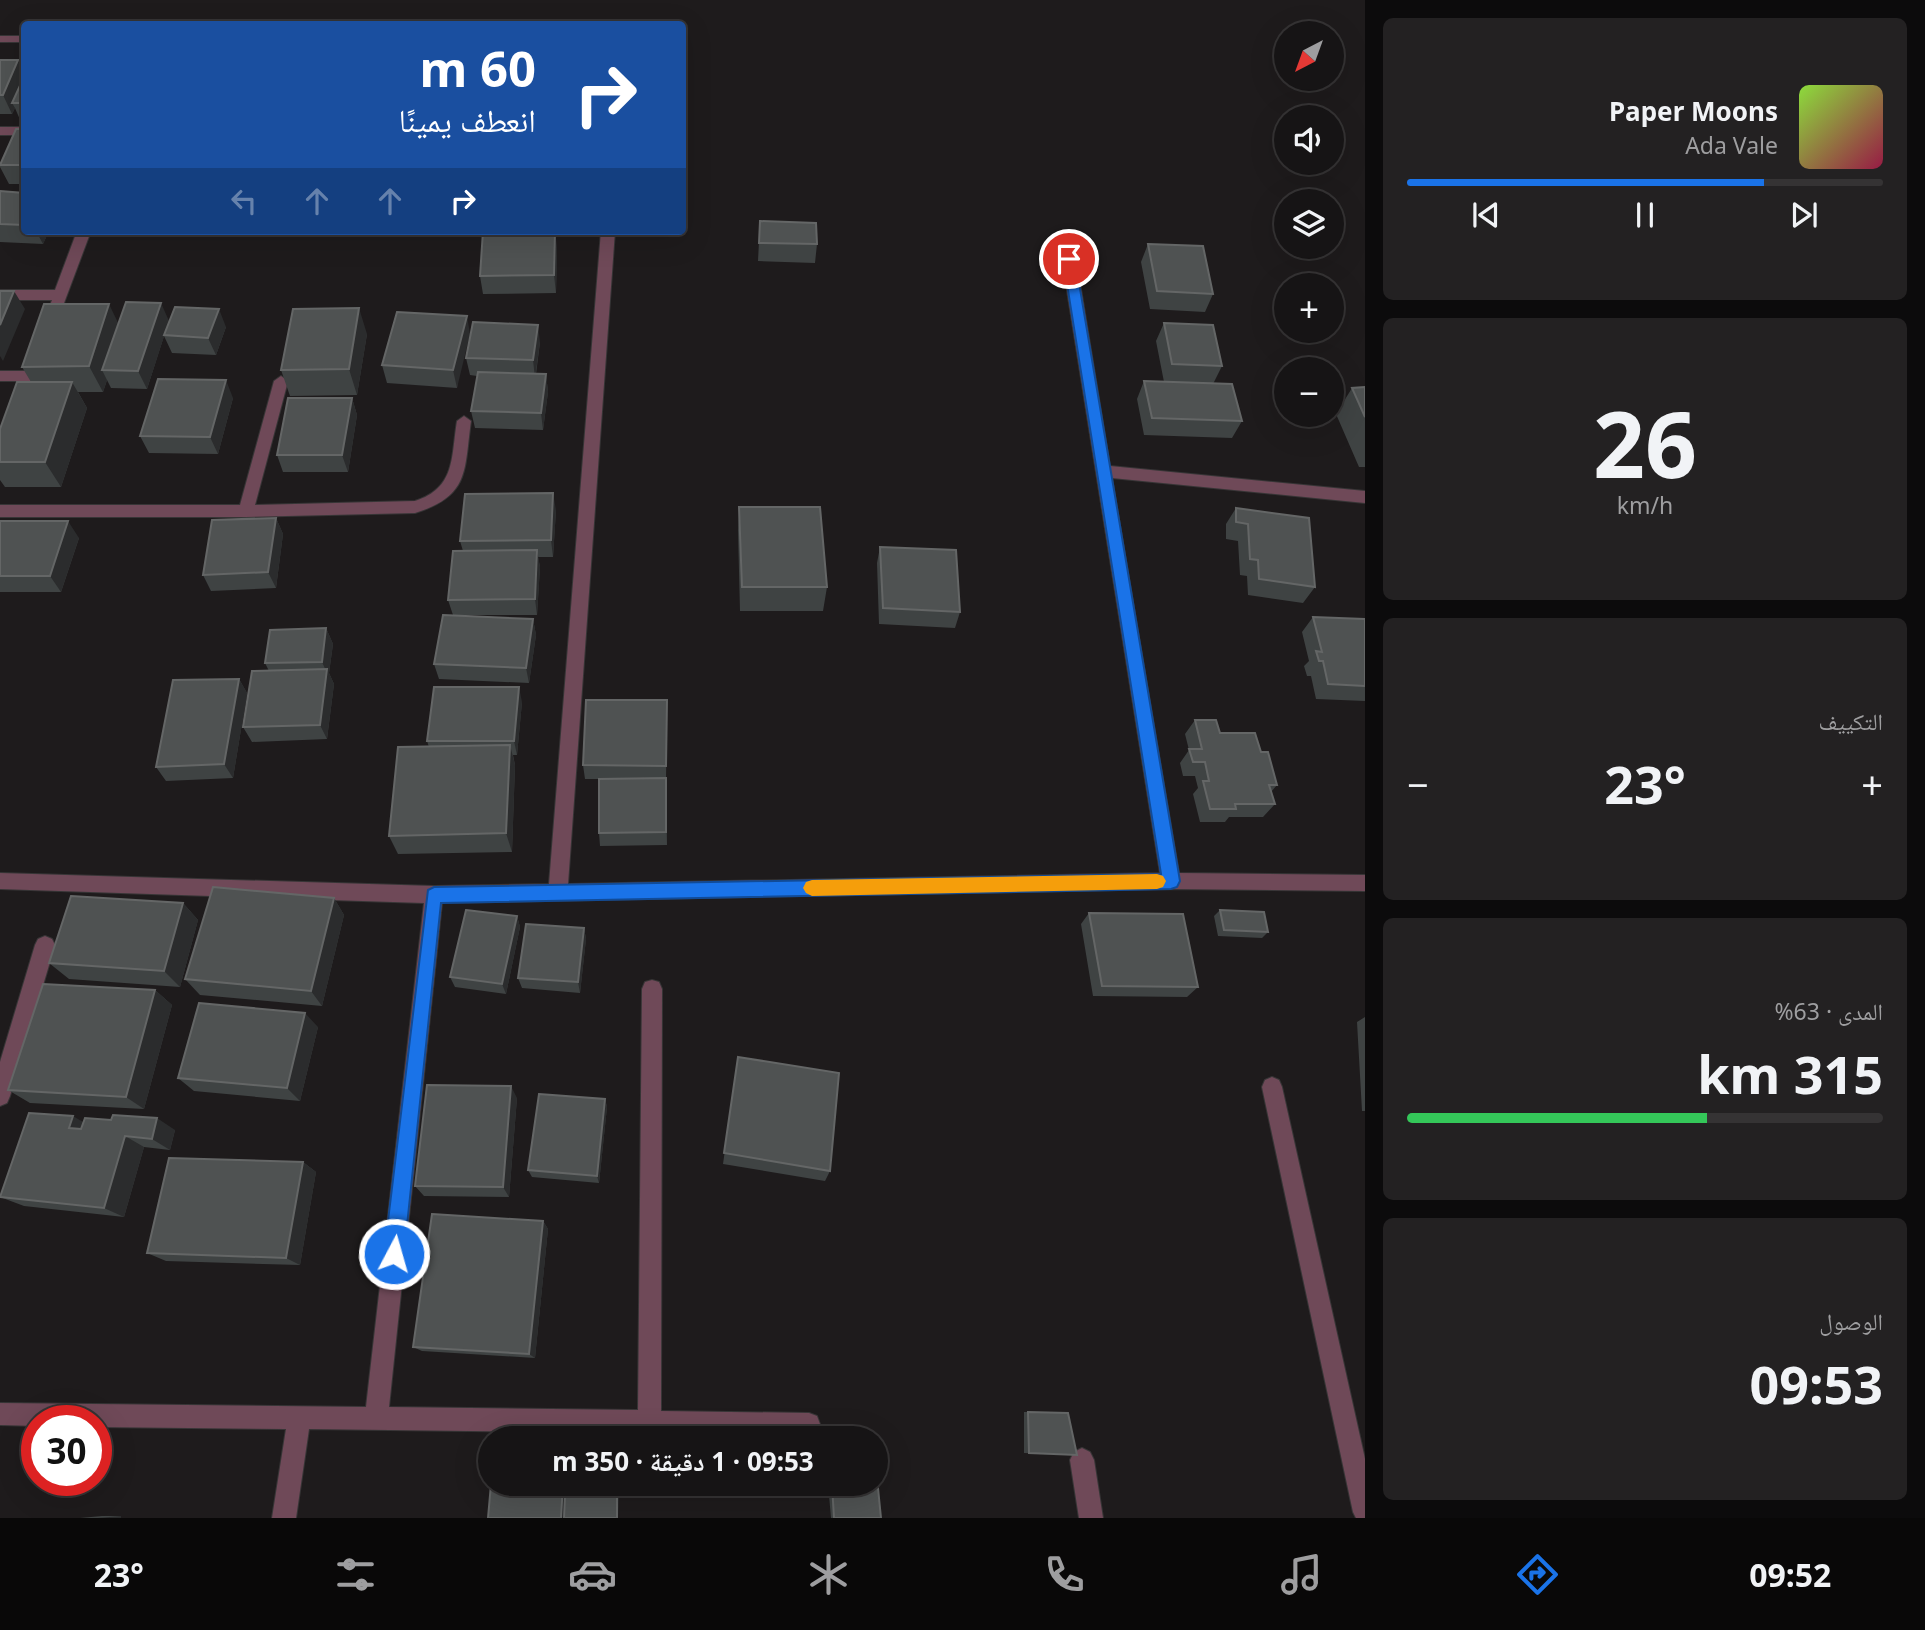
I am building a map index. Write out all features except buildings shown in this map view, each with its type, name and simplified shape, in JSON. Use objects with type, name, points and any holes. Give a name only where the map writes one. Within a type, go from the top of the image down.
[{"type":"street","points":[[0,39],[21,39]]},
{"type":"street","points":[[0,131],[21,131]]},
{"type":"street","points":[[44,341],[83,235]]},
{"type":"street","points":[[558,892],[608,235]]},
{"type":"street","points":[[1069,259],[1171,881]]},
{"type":"street","points":[[0,295],[60,295]]},
{"type":"street","points":[[0,376],[31,376]]},
{"type":"street","points":[[246,511],[281,381]]},
{"type":"street","points":[[0,511],[246,511],[415,506],[435,502],[446,495],[453,484],[464,421]]},
{"type":"street","points":[[1104,471],[1365,497]]},
{"type":"street","points":[[0,881],[434,895],[1171,881],[1365,883]]},
{"type":"street","points":[[376,1419],[434,895]]},
{"type":"street","points":[[0,1096],[45,945]]},
{"type":"street","points":[[649,1422],[652,989]]},
{"type":"street","points":[[1272,1087],[1365,1512]]},
{"type":"street","points":[[0,1414],[809,1424]]},
{"type":"street","points":[[284,1518],[299,1418]]},
{"type":"street","points":[[1082,1461],[1091,1518]]},
{"type":"slow traffic","points":[[812,888],[1157,881]]},
{"type":"route","points":[[394,1254],[434,895],[1171,881],[1069,259]]}]
